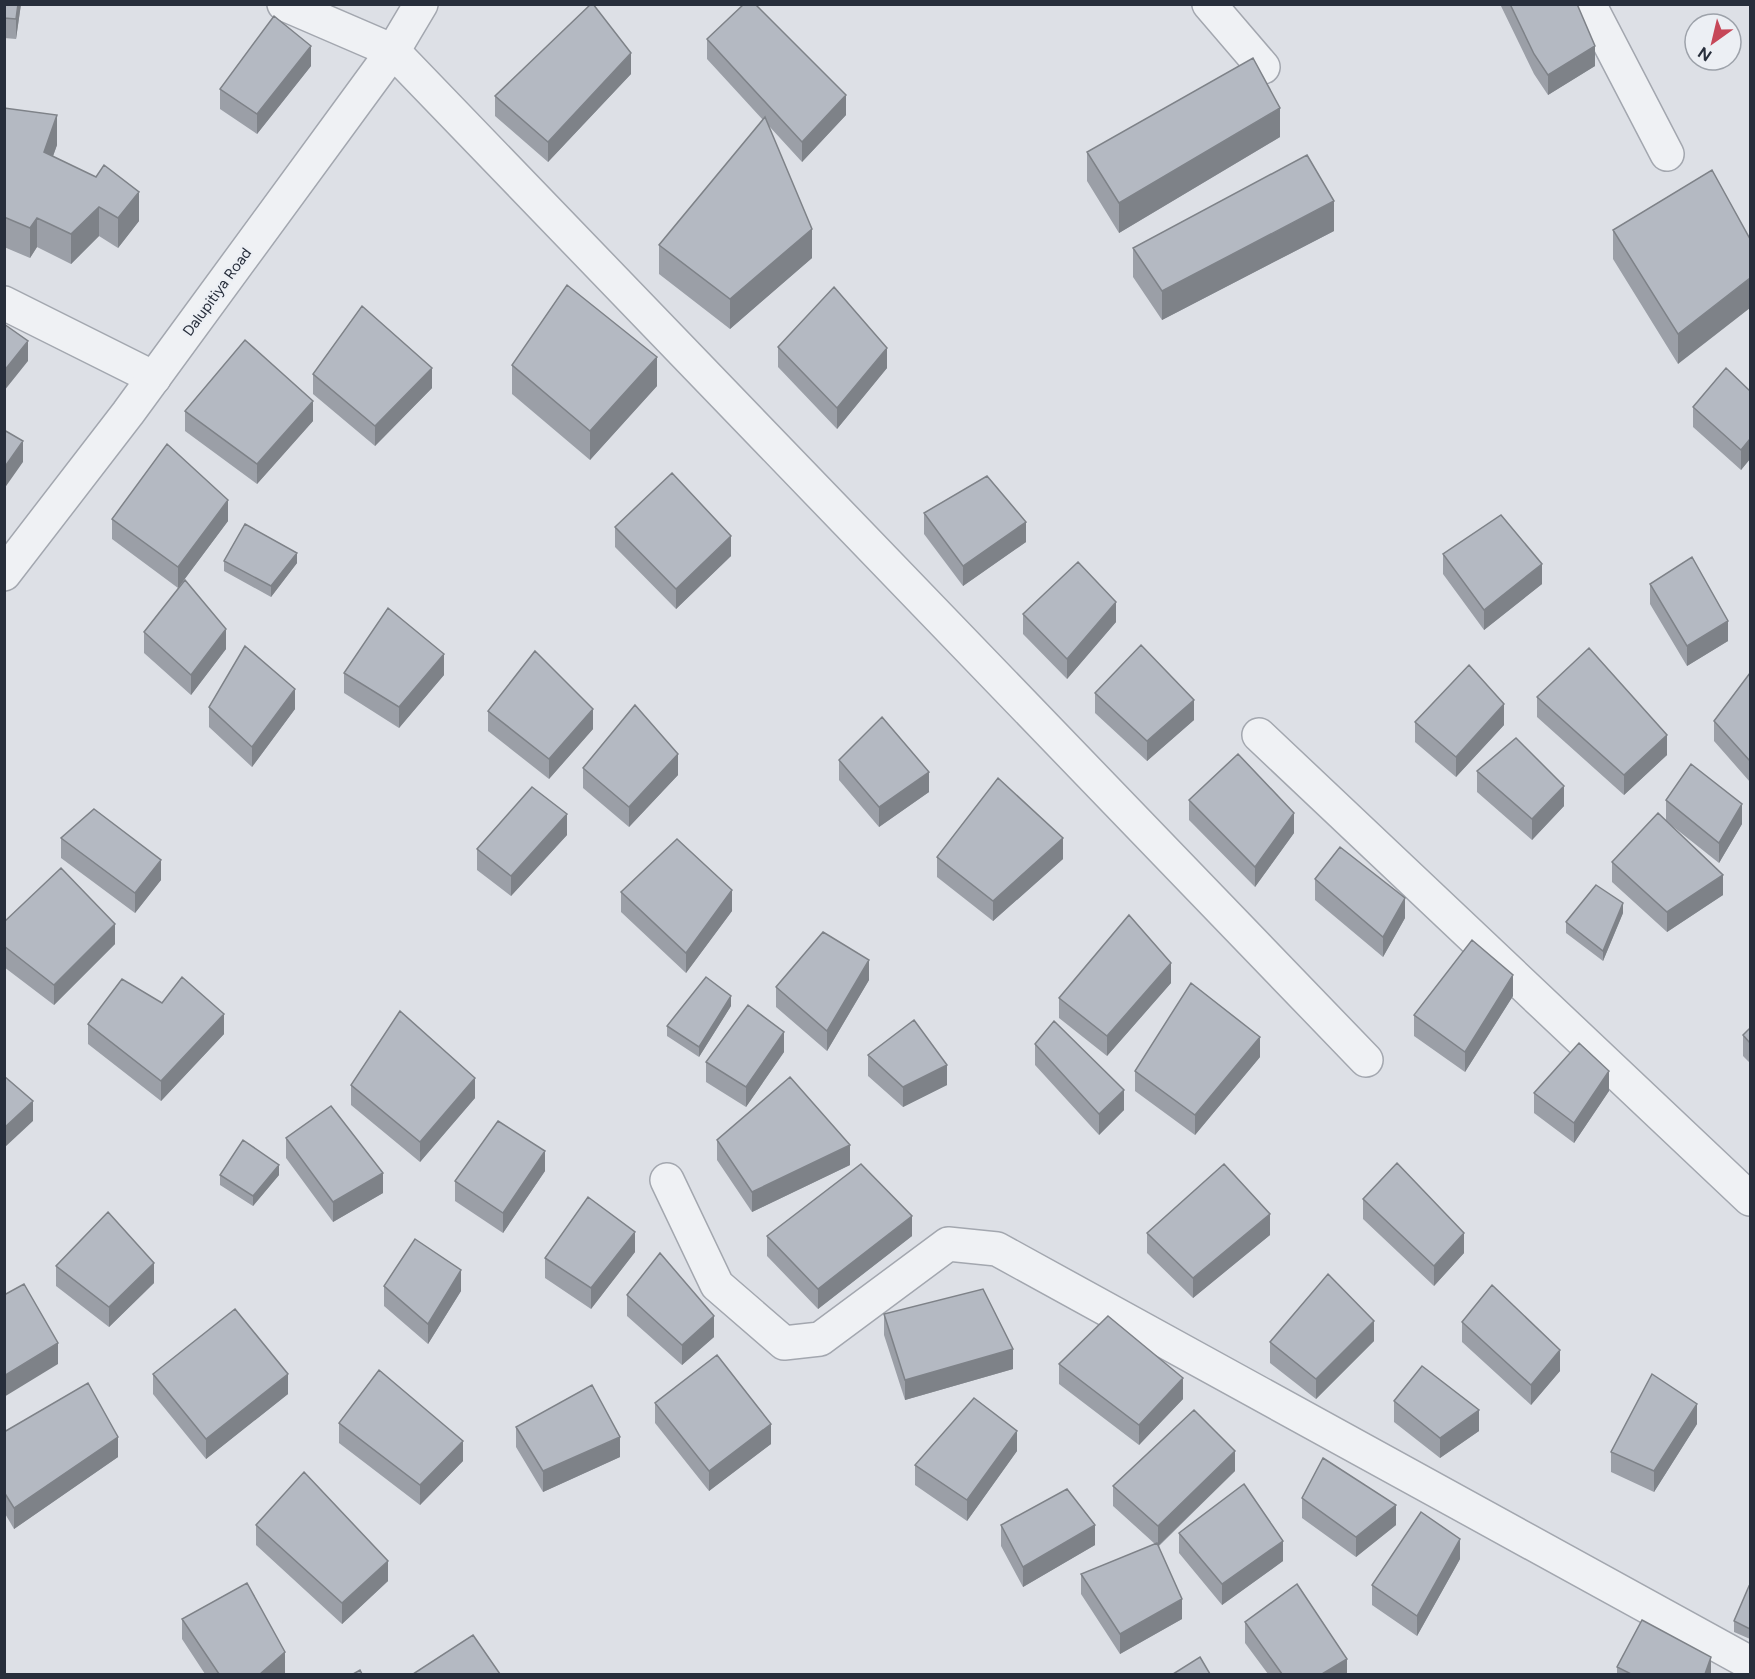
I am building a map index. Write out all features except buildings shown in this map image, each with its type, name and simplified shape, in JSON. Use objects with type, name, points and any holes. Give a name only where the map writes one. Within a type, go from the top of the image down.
[{"type":"street","points":[[284,4],[393,51],[1366,1060]]},
{"type":"street","name":"Dalupitiya Road","points":[[4,574],[154,378],[393,51],[421,4]]},
{"type":"street","points":[[1209,4],[1263,67]]},
{"type":"street","points":[[1589,4],[1667,154]]},
{"type":"street","points":[[4,303],[154,378]]},
{"type":"street","points":[[1259,735],[1750,1199]]},
{"type":"street","points":[[667,1180],[717,1285],[784,1343],[820,1339],[948,1244],[997,1249],[1750,1663]]}]
